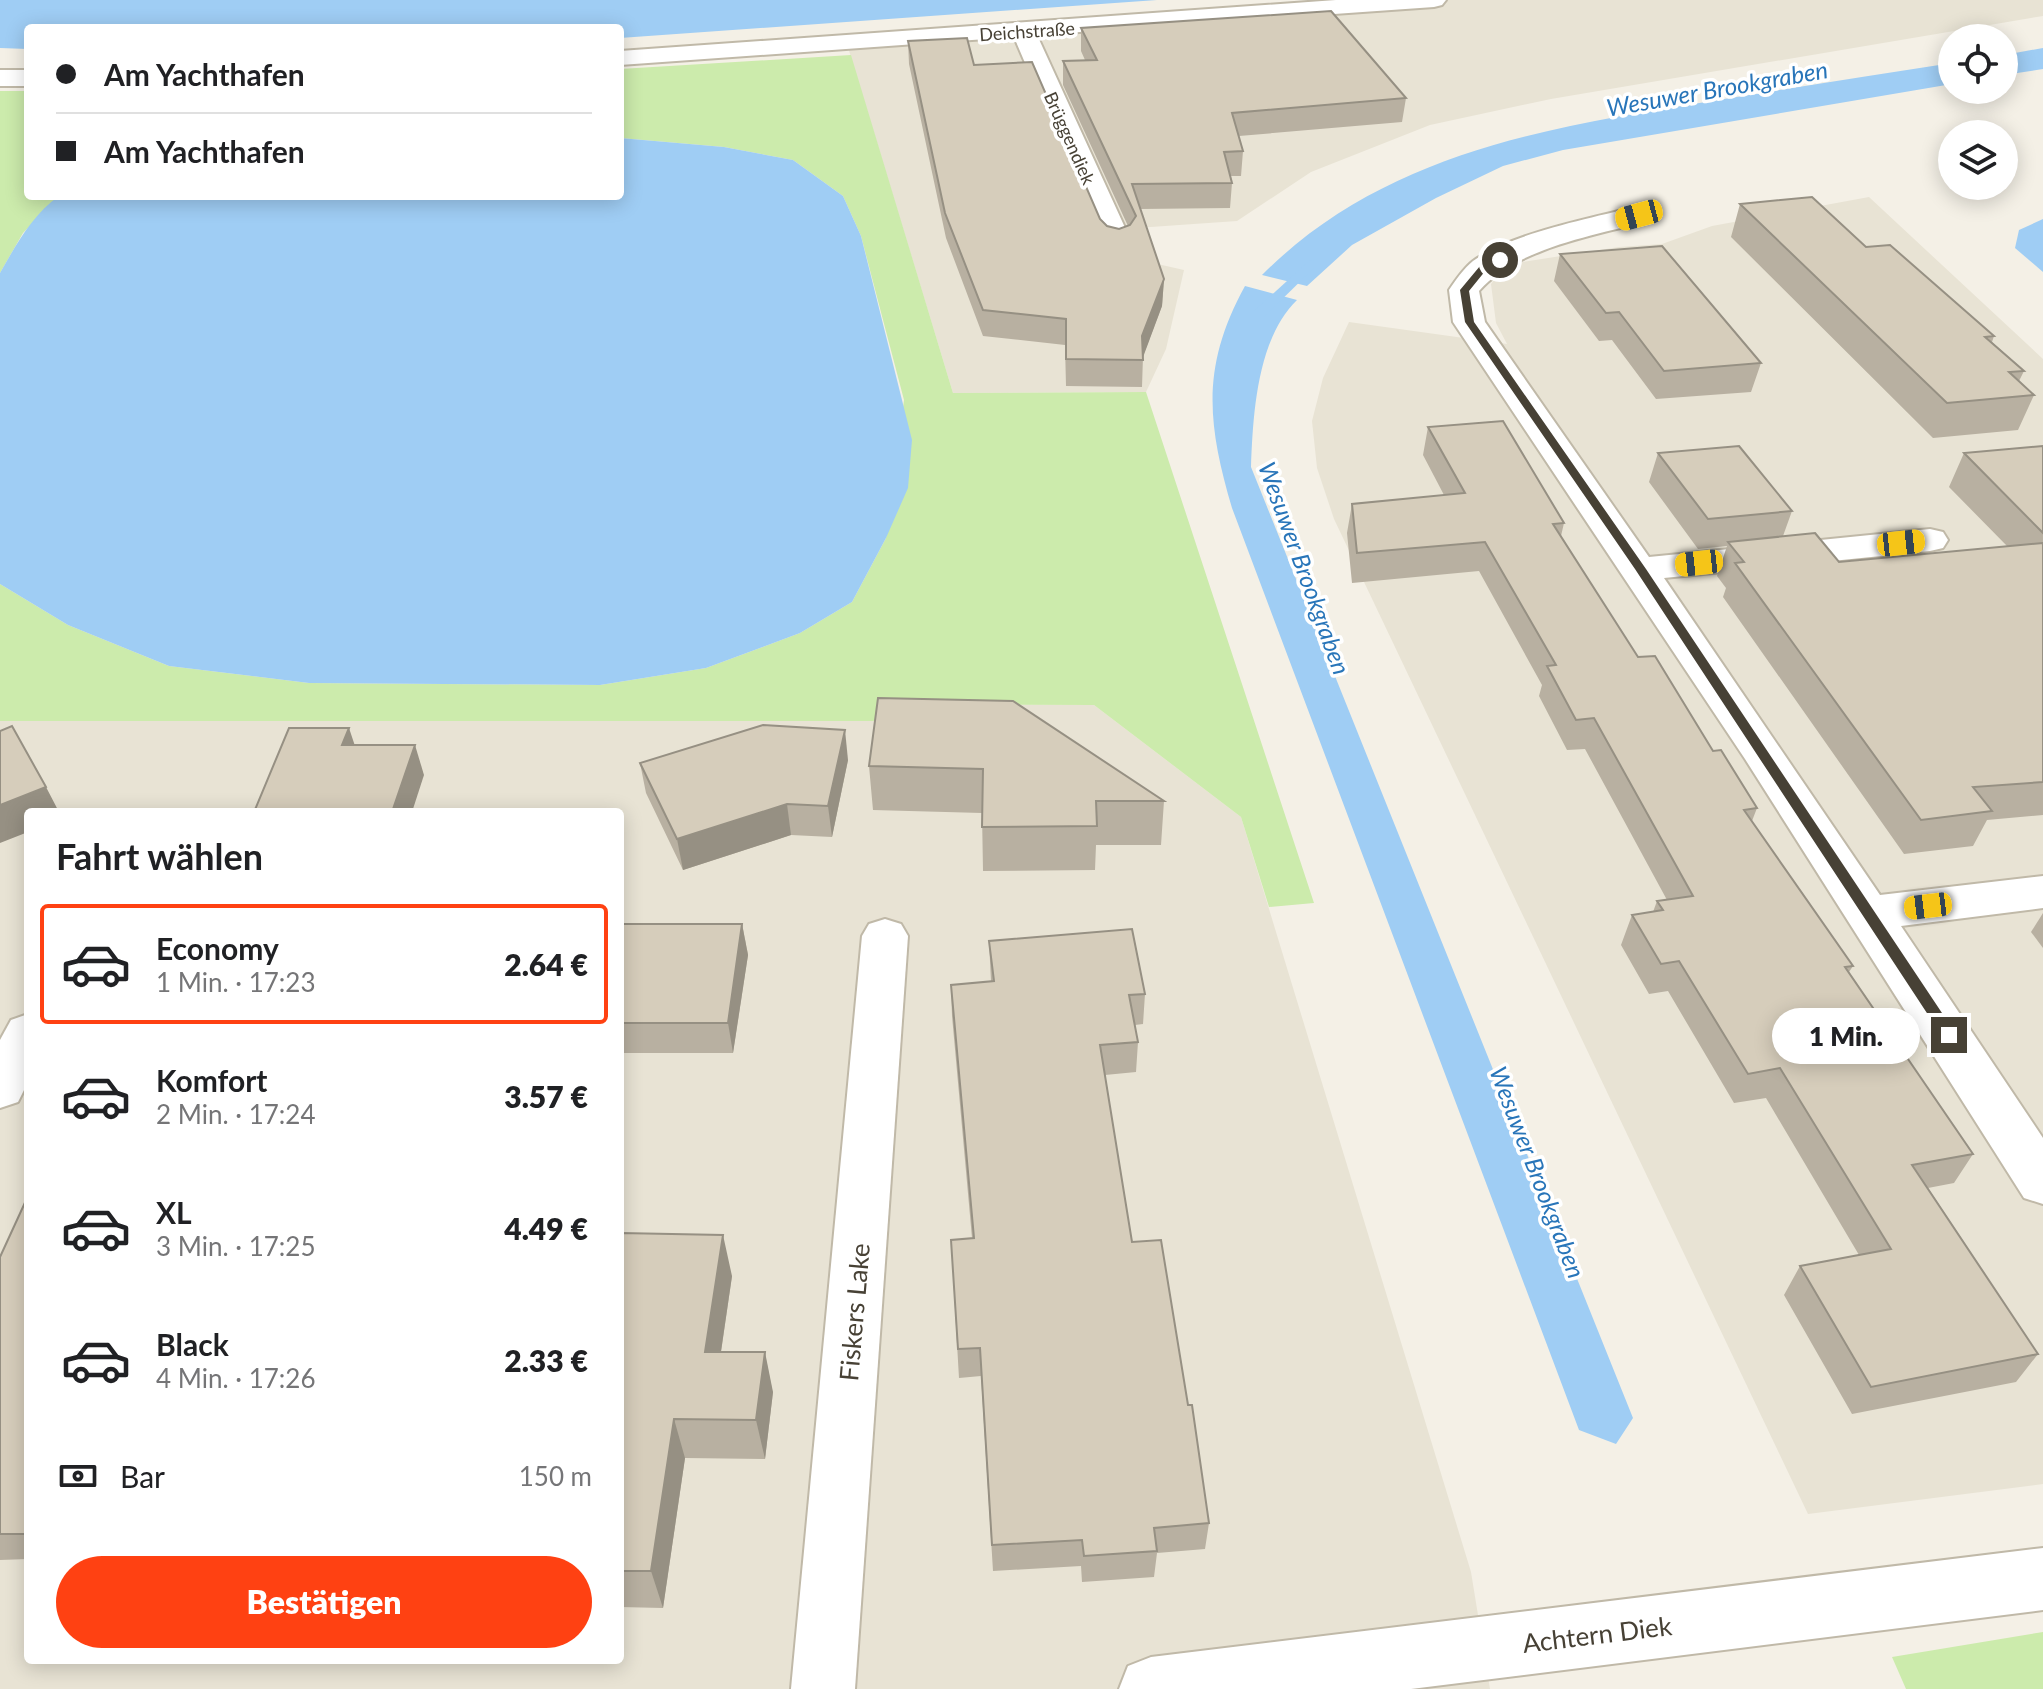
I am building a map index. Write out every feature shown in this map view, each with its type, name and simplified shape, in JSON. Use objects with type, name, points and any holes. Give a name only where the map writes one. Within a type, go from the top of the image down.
[{"type":"street","name":"Deichstraße","points":[[624,58],[1024,32],[1434,0]]},
{"type":"street","name":"Brüggendiek","points":[[1024,32],[1117,243]]},
{"type":"street","points":[[0,78],[24,78]]},
{"type":"street","points":[[1639,215],[1569,233],[1518,251],[1483,268],[1464,290],[1469,322],[1641,569],[1870,913],[2043,1182]]},
{"type":"street","points":[[1641,569],[1930,540]]},
{"type":"street","points":[[1870,913],[2043,892]]},
{"type":"street","name":"Fiskers Lake","points":[[823,1689],[885,936]]},
{"type":"street","points":[[0,1088],[24,1041]]},
{"type":"street","name":"Achtern Diek","points":[[1151,1689],[2043,1579]]},
{"type":"shaded area","points":[[1439,0],[2043,0],[2043,16],[1996,24],[1938,24],[1938,34],[1551,99],[1430,125],[1311,172],[1237,221],[1093,231],[1153,263],[1184,270],[1166,349],[1146,392],[953,393],[847,44]]},
{"type":"shaded area","points":[[1869,197],[2043,359],[2043,1484],[1808,1514],[1334,519],[1317,468],[1312,421],[1323,378],[1349,322],[1507,344],[1496,323],[1491,284],[1500,273],[1516,263],[1619,247],[1662,244],[1712,226]]},
{"type":"shaded area","points":[[884,704],[1094,705],[1241,817],[1471,1572],[1490,1689],[0,1689],[0,721],[883,721]]},
{"type":"green space","points":[[851,55],[953,393],[1146,392],[1314,903],[1269,907],[1241,817],[1094,705],[884,704],[883,721],[0,721],[0,584],[68,625],[169,666],[309,683],[600,685],[706,668],[800,633],[852,602],[886,538],[904,400],[861,236],[843,196],[793,160],[724,147],[624,138],[624,69]]},
{"type":"green space","points":[[0,91],[24,91],[24,200],[55,200],[23,233],[0,273]]},
{"type":"green space","points":[[2043,1632],[2043,1689],[1906,1689],[1892,1657]]},
{"type":"water","points":[[0,0],[1157,0],[624,38],[624,24],[24,24],[24,49],[0,48]]},
{"type":"water","points":[[2043,48],[2043,69],[2018,73],[2018,52]]},
{"type":"water","points":[[1938,65],[1938,86],[1563,150],[1503,166],[1436,198],[1352,245],[1307,286],[1262,275],[1310,234],[1361,200],[1415,173],[1530,135],[1651,111]]},
{"type":"water","points":[[624,138],[724,147],[793,160],[843,196],[861,236],[912,440],[908,488],[852,602],[800,633],[706,668],[600,685],[309,683],[169,666],[68,625],[0,584],[0,273],[33,221],[54,200],[624,200]]},
{"type":"water","points":[[2043,219],[2043,272],[2015,248],[2019,230]]},
{"type":"water","points":[[1245,286],[1297,300],[1273,335],[1265,356],[1253,424],[1251,467],[1633,1418],[1616,1444],[1579,1430],[1232,508],[1217,449],[1213,395],[1221,342]]},
{"type":"building","points":[[1331,11],[1406,98],[1232,113],[1243,151],[1224,152],[1232,183],[1132,184],[1164,279],[1142,336],[1143,360],[1066,359],[1066,319],[983,310],[945,213],[908,41],[967,38],[974,65],[1032,62],[1100,219],[1107,226],[1119,229],[1130,225],[1136,216],[1063,61],[1097,60],[1081,28]]},
{"type":"building","points":[[1812,197],[1866,247],[1890,245],[1994,336],[1985,337],[2024,371],[2009,372],[2034,395],[1947,403],[1740,204]]},
{"type":"building","points":[[1662,246],[1761,363],[1664,371],[1619,312],[1606,313],[1560,254]]},
{"type":"building","points":[[1503,421],[1564,523],[1553,524],[1638,657],[1655,656],[1713,751],[1721,750],[1757,808],[1744,810],[1853,966],[1845,967],[1973,1154],[1912,1165],[2038,1354],[1871,1387],[1800,1266],[1891,1249],[1780,1068],[1748,1074],[1679,961],[1661,964],[1632,915],[1663,910],[1657,901],[1693,896],[1594,718],[1576,720],[1547,666],[1556,665],[1485,542],[1357,553],[1352,504],[1465,493],[1428,427]]},
{"type":"building","points":[[1739,446],[1792,511],[1708,519],[1658,453]]},
{"type":"building","points":[[2043,446],[2043,533],[1964,453]]},
{"type":"building","points":[[1815,533],[1839,562],[2043,543],[2043,782],[1973,787],[1992,811],[1921,820],[1735,563],[1744,562],[1728,542]]},
{"type":"building","points":[[878,698],[1013,701],[1164,801],[1096,801],[1097,826],[982,827],[983,769],[869,766]]},
{"type":"building","points":[[763,725],[845,730],[828,806],[787,804],[677,839],[640,763]]},
{"type":"building","points":[[12,726],[46,787],[0,805],[0,731]]},
{"type":"building","points":[[289,728],[349,728],[342,745],[415,745],[393,808],[256,808]]},
{"type":"building","points":[[624,924],[742,924],[728,1023],[624,1023]]},
{"type":"building","points":[[1132,929],[1145,994],[1129,995],[1138,1042],[1100,1045],[1132,1242],[1161,1240],[1188,1405],[1192,1405],[1209,1523],[1154,1528],[1157,1551],[1084,1556],[1082,1540],[992,1545],[980,1348],[958,1349],[951,1240],[974,1238],[951,985],[994,981],[989,941]]},
{"type":"building","points":[[24,1205],[24,1534],[0,1534],[0,1257]]},
{"type":"building","points":[[624,1233],[723,1235],[705,1352],[765,1352],[756,1420],[674,1419],[651,1571],[624,1571]]},
{"type":"waterway","name":"Wesuwer Brookgraben","points":[[1259,314],[1310,264]]},
{"type":"route","points":[[1500,260],[1483,268],[1464,290],[1469,322],[1641,569],[1949,1035]]}]
